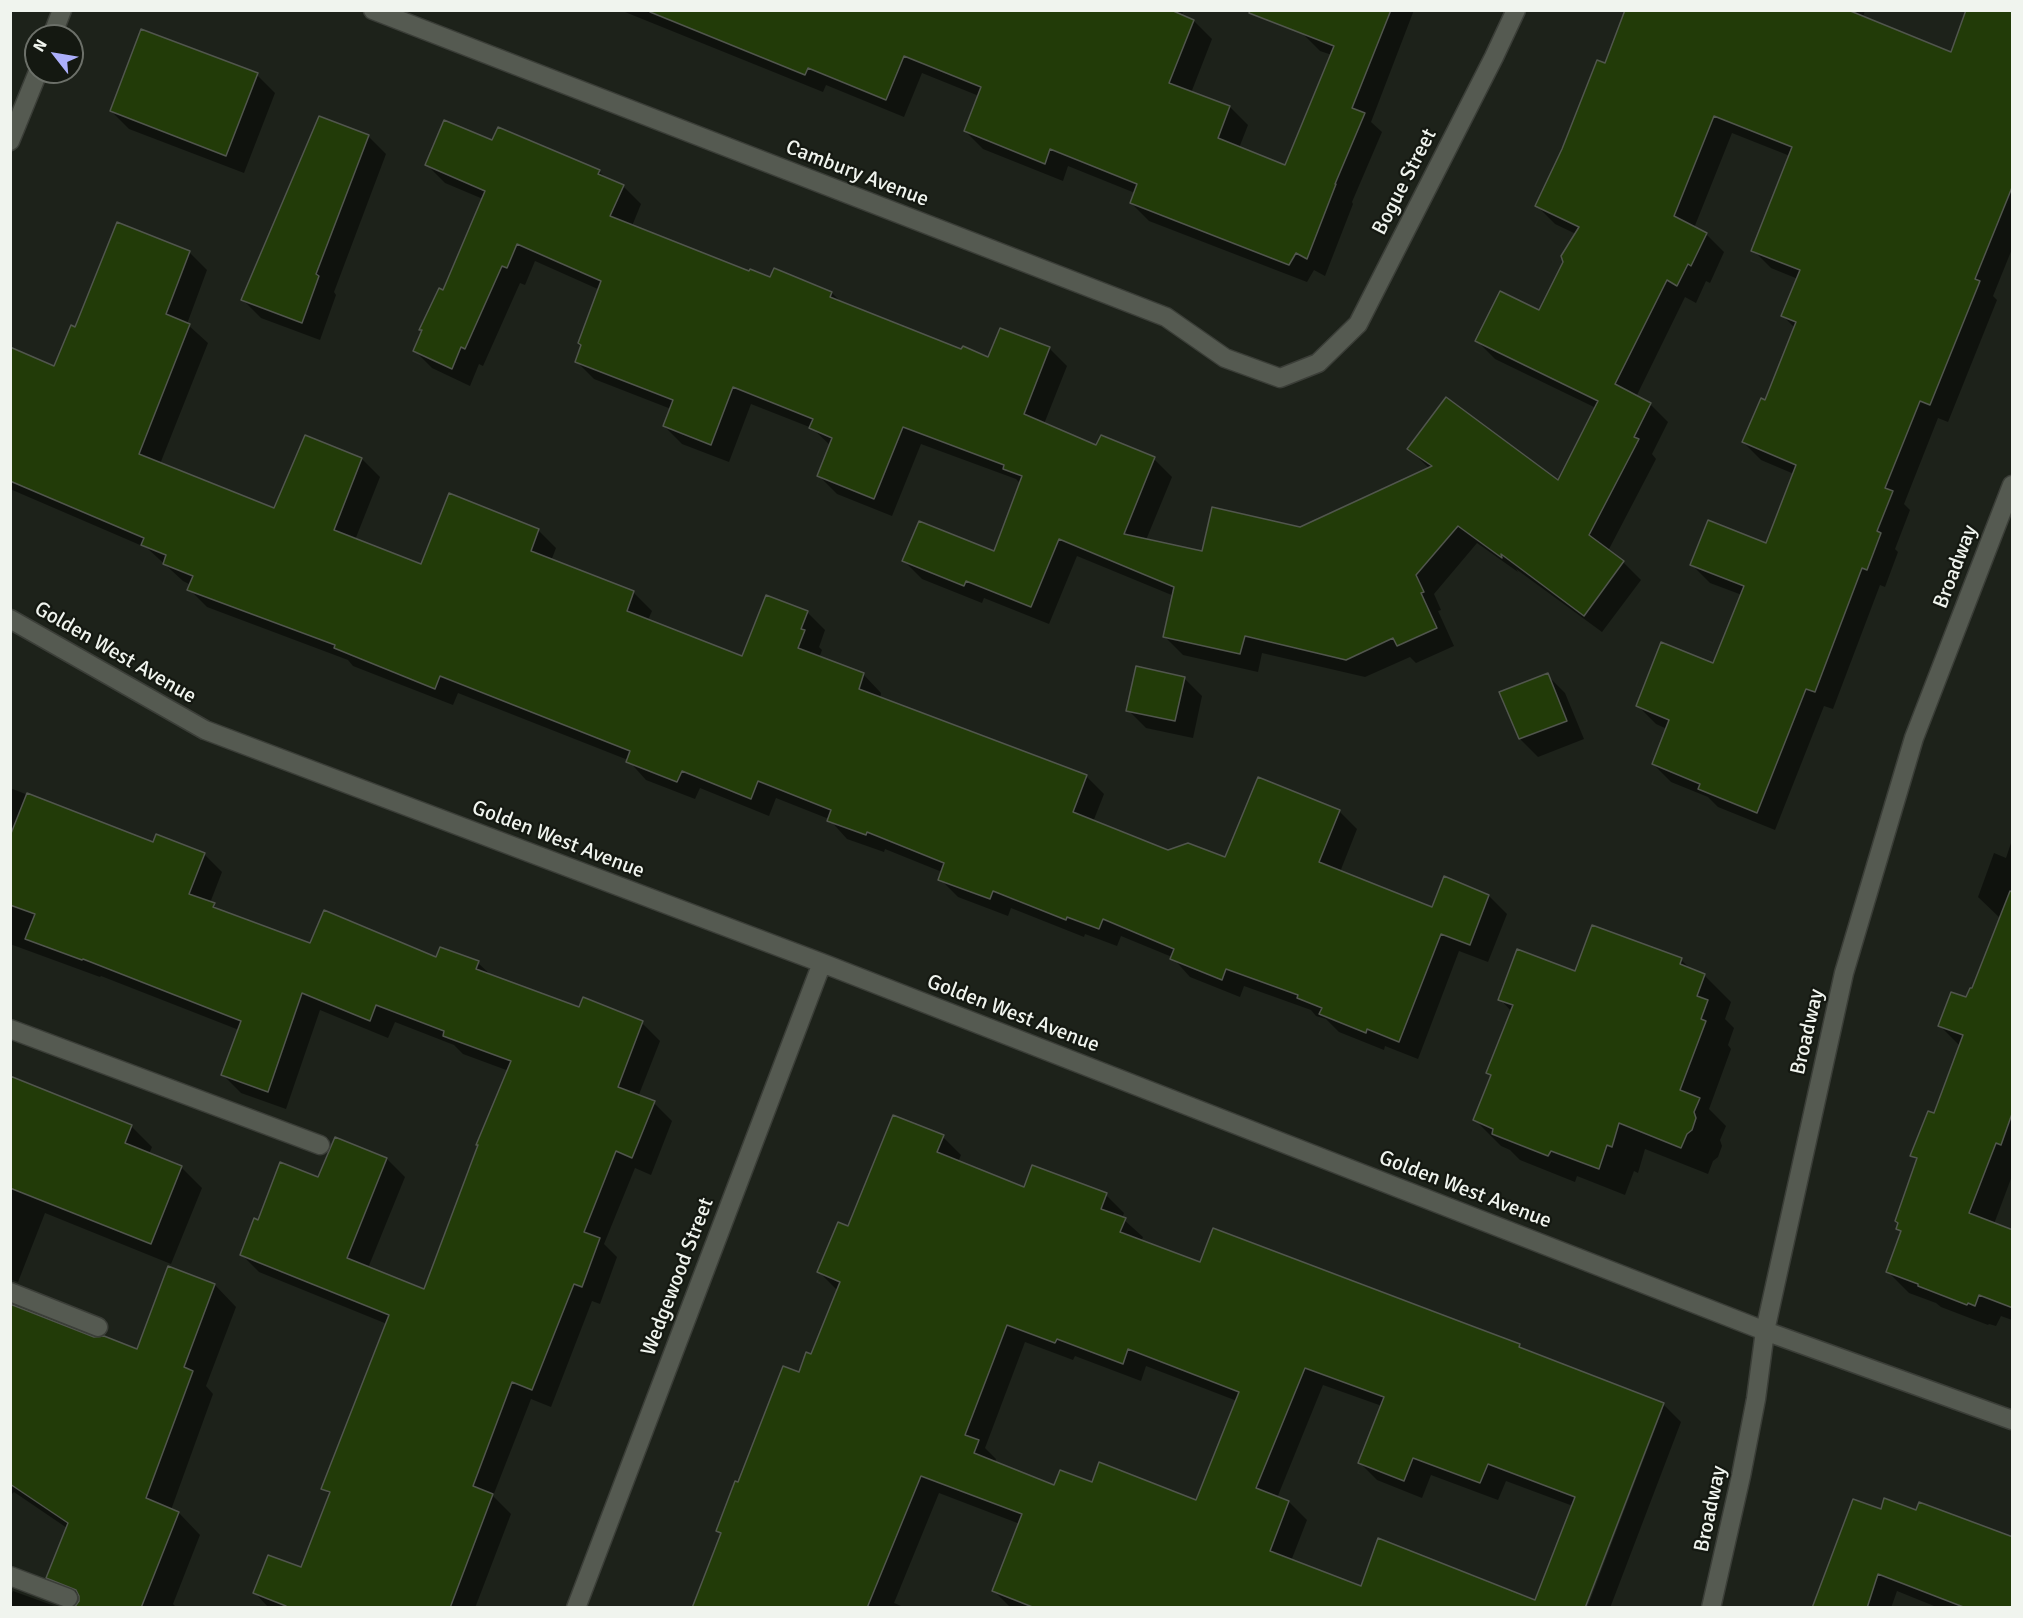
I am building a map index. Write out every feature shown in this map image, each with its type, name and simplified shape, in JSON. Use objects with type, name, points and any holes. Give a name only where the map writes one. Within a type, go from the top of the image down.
[{"type":"street","name":"Cambury Avenue","points":[[373,10],[1166,317],[1225,358],[1280,378],[1318,363]]},
{"type":"street","name":"Bogue Street","points":[[1318,363],[1359,324],[1516,10]]},
{"type":"street","points":[[10,141],[33,84]]},
{"type":"street","name":"Broadway","points":[[1711,1608],[1742,1476],[1765,1331],[1844,973],[1914,738],[2013,485]]},
{"type":"street","name":"Golden West Avenue","points":[[10,619],[205,730],[822,963],[1765,1331],[2013,1420]]},
{"type":"street","name":"Wedgewood Street","points":[[576,1608],[822,963]]},
{"type":"street","points":[[10,1029],[320,1145]]},
{"type":"street","points":[[10,1292],[98,1327]]},
{"type":"street","points":[[10,1576],[68,1598]]},
{"type":"building","points":[[650,10],[1171,10],[1194,20],[1169,83],[1230,106],[1218,138],[1285,165],[1334,46],[1249,13],[1250,10],[1391,10],[1352,108],[1365,113],[1307,259],[1296,253],[1289,265],[1130,203],[1137,184],[1050,149],[1045,164],[964,131],[981,87],[904,56],[886,100],[808,68],[805,75],[650,12]]},
{"type":"building","points":[[1625,10],[1848,10],[1951,52],[1966,10],[2013,10],[2013,185],[1975,279],[1980,281],[1930,405],[1920,401],[1885,488],[1893,491],[1877,531],[1881,533],[1867,570],[1862,568],[1815,692],[1806,689],[1757,813],[1698,789],[1700,784],[1652,764],[1669,720],[1636,706],[1661,642],[1713,663],[1744,586],[1690,565],[1708,520],[1766,543],[1796,465],[1742,442],[1761,398],[1765,400],[1796,322],[1781,316],[1800,270],[1751,251],[1792,147],[1714,116],[1674,216],[1707,233],[1691,266],[1688,264],[1677,286],[1667,280],[1615,384],[1651,403],[1634,437],[1639,439],[1589,535],[1624,561],[1584,616],[1501,554],[1502,558],[1458,526],[1416,575],[1424,592],[1421,593],[1437,628],[1397,646],[1393,638],[1346,660],[1245,636],[1240,654],[1163,637],[1174,587],[1059,539],[1031,607],[966,581],[964,586],[902,561],[919,521],[994,551],[1022,476],[1003,469],[1004,465],[903,427],[874,499],[817,476],[832,438],[809,428],[813,419],[733,387],[711,445],[663,426],[673,400],[575,362],[581,345],[578,343],[601,281],[517,244],[507,268],[502,266],[465,349],[461,347],[452,369],[413,351],[422,330],[419,330],[439,288],[443,290],[485,191],[425,165],[444,120],[492,140],[498,127],[600,170],[598,174],[624,185],[610,216],[749,271],[750,269],[770,277],[774,268],[832,292],[830,297],[961,349],[963,346],[988,357],[1000,328],[1050,347],[1024,414],[1096,445],[1101,435],[1155,457],[1124,534],[1202,551],[1212,507],[1300,527],[1432,466],[1407,449],[1446,397],[1558,480],[1598,401],[1475,341],[1500,291],[1539,310],[1563,262],[1561,256],[1579,227],[1535,206],[1562,149],[1597,60],[1605,63]]},
{"type":"building","points":[[141,29],[258,73],[226,156],[110,111]]},
{"type":"building","points":[[319,116],[369,135],[316,274],[319,276],[302,323],[241,300]]},
{"type":"building","points":[[117,222],[190,251],[166,314],[190,324],[139,454],[274,508],[305,435],[362,458],[334,530],[421,564],[449,493],[539,529],[531,551],[634,591],[627,611],[742,656],[766,595],[808,611],[801,629],[805,630],[798,648],[864,673],[859,689],[1087,775],[1073,812],[1168,850],[1188,843],[1225,857],[1258,777],[1340,810],[1319,862],[1432,907],[1444,876],[1489,895],[1470,945],[1441,934],[1399,1042],[1367,1029],[1366,1033],[1319,1014],[1322,1008],[1297,998],[1298,995],[1226,969],[1222,980],[1170,959],[1174,949],[1103,919],[1099,929],[1067,917],[1066,920],[993,891],[990,899],[938,880],[944,863],[867,832],[866,835],[827,821],[831,810],[758,781],[751,799],[682,771],[677,782],[626,762],[630,751],[440,676],[435,689],[334,648],[335,645],[187,590],[193,576],[163,564],[166,555],[141,545],[144,538],[10,481],[10,347],[54,366],[71,325],[75,327]]},
{"type":"building","points":[[1136,666],[1185,677],[1175,721],[1126,711]]},
{"type":"building","points":[[1548,673],[1567,721],[1519,739],[1499,692]]},
{"type":"building","points":[[27,793],[153,842],[156,834],[205,853],[189,894],[215,903],[213,907],[310,943],[324,910],[436,957],[440,947],[479,961],[476,969],[579,1007],[583,997],[643,1021],[618,1087],[655,1101],[632,1158],[616,1151],[584,1232],[600,1238],[582,1287],[574,1284],[532,1390],[512,1382],[473,1486],[493,1494],[450,1608],[285,1608],[286,1606],[253,1593],[268,1555],[301,1567],[330,1492],[321,1489],[389,1315],[240,1255],[254,1218],[258,1220],[280,1162],[318,1177],[335,1137],[387,1158],[347,1258],[424,1289],[478,1145],[476,1145],[511,1061],[443,1036],[444,1031],[376,1005],[370,1021],[302,993],[268,1092],[221,1075],[241,1021],[83,959],[25,939],[35,914],[10,905],[10,836]]},
{"type":"building","points":[[2010,891],[2013,892],[2013,1111],[2001,1145],[1996,1143],[1969,1213],[2013,1230],[2013,1308],[1979,1295],[1975,1306],[1968,1303],[1967,1305],[1886,1272],[1901,1231],[1896,1229],[1898,1223],[1895,1221],[1917,1158],[1910,1156],[1928,1111],[1934,1113],[1963,1035],[1938,1026],[1951,992],[1966,997],[1972,988]]},
{"type":"building","points":[[1592,925],[1682,958],[1680,964],[1705,974],[1697,996],[1708,1000],[1701,1019],[1706,1021],[1680,1090],[1700,1098],[1694,1112],[1696,1118],[1692,1130],[1687,1134],[1681,1148],[1619,1123],[1612,1147],[1607,1145],[1599,1169],[1551,1151],[1548,1156],[1492,1134],[1493,1129],[1473,1120],[1491,1075],[1486,1073],[1513,1005],[1498,1000],[1517,949],[1575,971]]},
{"type":"building","points":[[10,1076],[132,1125],[125,1143],[182,1166],[151,1244],[10,1188]]},
{"type":"building","points":[[893,1115],[944,1135],[937,1152],[1024,1187],[1032,1165],[1107,1193],[1101,1209],[1126,1218],[1120,1232],[1200,1262],[1213,1228],[1520,1344],[1519,1347],[1664,1403],[1585,1608],[1035,1608],[992,1591],[1022,1514],[921,1476],[867,1608],[692,1608],[721,1533],[716,1531],[735,1481],[738,1482],[783,1366],[799,1372],[806,1352],[811,1354],[840,1282],[817,1272],[838,1222],[848,1226]],"holes":[[[1007,1325],[1055,1343],[1057,1339],[1123,1364],[1128,1349],[1239,1392],[1196,1500],[1099,1462],[1092,1482],[1060,1470],[1054,1485],[974,1453],[979,1440],[965,1435]],[[1305,1368],[1384,1397],[1358,1463],[1404,1481],[1413,1458],[1480,1483],[1488,1464],[1575,1497],[1535,1600],[1378,1538],[1361,1586],[1270,1551],[1289,1501],[1256,1488]]]},
{"type":"building","points":[[168,1266],[215,1284],[184,1367],[193,1371],[146,1498],[179,1512],[141,1608],[74,1608],[79,1601],[76,1590],[46,1578],[68,1523],[10,1484],[10,1304],[94,1337],[104,1336],[137,1349]]},
{"type":"building","points":[[1884,1498],[1916,1510],[1919,1502],[2013,1537],[2013,1608],[1966,1608],[1878,1574],[1867,1608],[1812,1608],[1853,1499],[1881,1509]]}]
